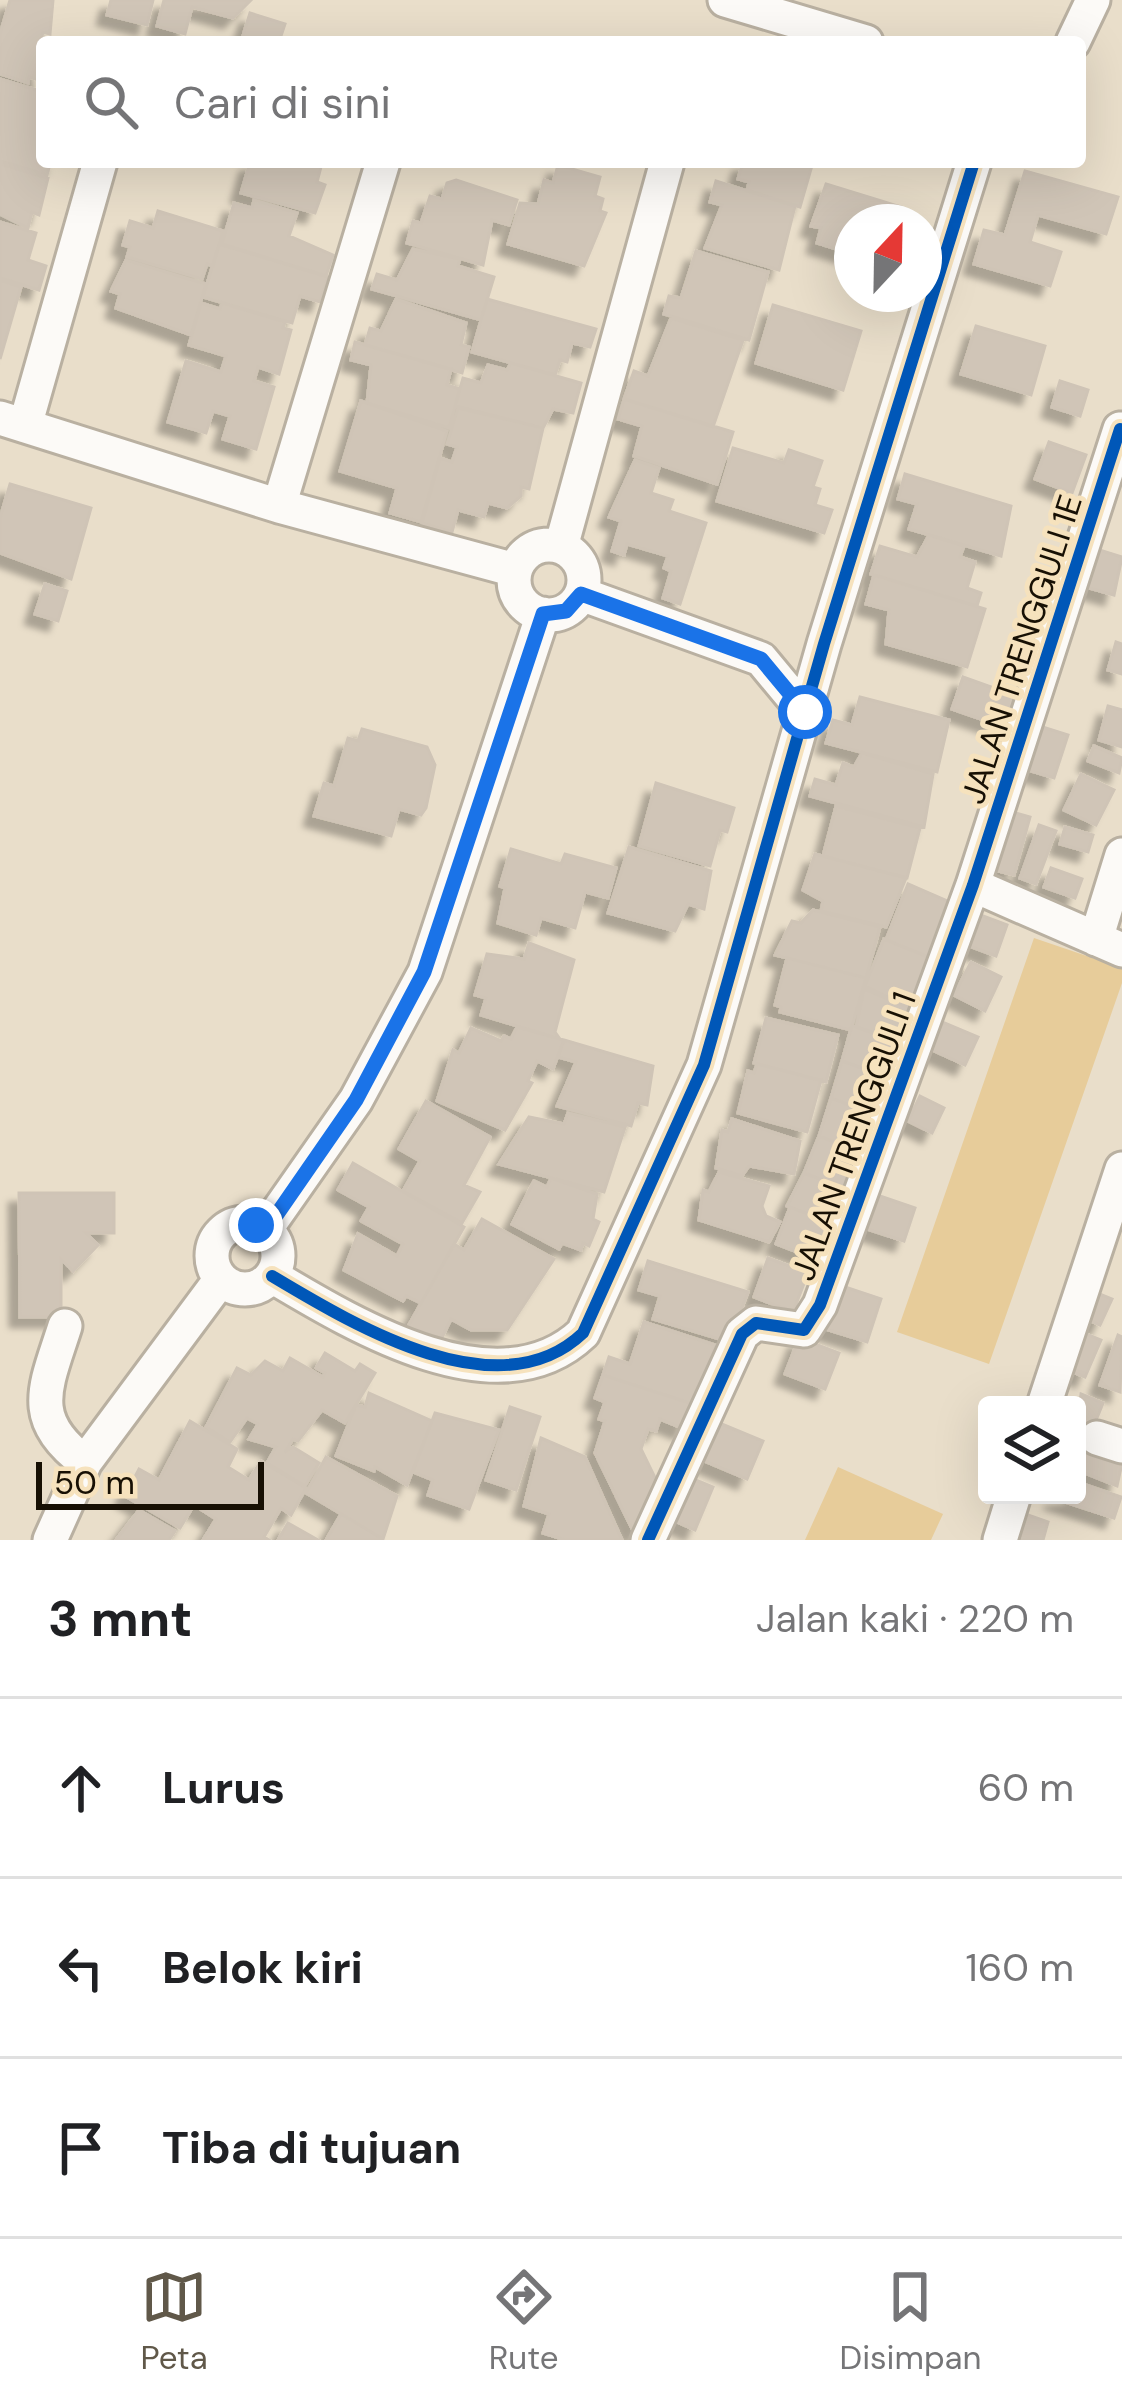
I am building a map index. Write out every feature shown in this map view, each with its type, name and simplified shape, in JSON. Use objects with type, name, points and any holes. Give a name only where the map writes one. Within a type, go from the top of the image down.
[{"type":"street","points":[[725,0],[827,15],[857,36]]},
{"type":"street","points":[[1076,36],[1093,0]]},
{"type":"street","points":[[98,168],[12,422],[279,506],[515,570]]},
{"type":"street","points":[[279,506],[381,168]]},
{"type":"street","points":[[561,547],[665,168]]},
{"type":"street","points":[[272,1276],[363,1324],[475,1363],[534,1365],[560,1356],[583,1333],[704,1065],[824,644],[972,168]]},
{"type":"street","name":"JALAN TRENGGULI 1E","points":[[973,885],[1120,429]]},
{"type":"street","points":[[561,547],[579,561],[581,594],[566,611],[543,614],[516,593],[515,570],[528,552],[561,547]]},
{"type":"street","points":[[581,594],[761,659],[805,712]]},
{"type":"street","points":[[266,1230],[356,1100],[424,972],[543,614]]},
{"type":"street","points":[[761,659],[824,644]]},
{"type":"street","points":[[973,885],[1109,945],[1122,855]]},
{"type":"street","name":"JALAN TRENGGULI 1","points":[[648,1540],[742,1334],[757,1323],[804,1330],[820,1305],[973,885]]},
{"type":"street","points":[[1047,1396],[1120,1181]]},
{"type":"street","points":[[236,1224],[266,1230],[277,1247],[272,1276],[253,1288],[221,1279],[212,1259],[218,1237],[236,1224]]},
{"type":"street","points":[[50,1540],[85,1462],[221,1279]]},
{"type":"street","points":[[65,1326],[43,1405],[47,1426],[85,1462]]},
{"type":"street","points":[[1000,1540],[1011,1504]]},
{"type":"shaded area","points":[[1034,938],[1122,968],[1122,983],[989,1364],[897,1332]]},
{"type":"shaded area","points":[[838,1467],[943,1514],[931,1540],[805,1540]]},
{"type":"building","points":[[10,0],[53,0],[50,34],[36,36],[36,79],[29,77],[28,83],[0,74],[0,34]]},
{"type":"building","points":[[111,0],[153,0],[147,25],[107,15]]},
{"type":"building","points":[[164,0],[251,0],[233,18],[192,7],[185,34],[157,26]]},
{"type":"building","points":[[250,13],[285,24],[281,36],[243,36]]},
{"type":"building","points":[[0,79],[36,90],[36,168],[49,168],[47,175],[0,161]]},
{"type":"building","points":[[0,164],[48,178],[39,215],[32,212],[28,228],[0,214]]},
{"type":"building","points":[[248,168],[321,168],[317,182],[325,185],[315,213],[241,193]]},
{"type":"building","points":[[557,168],[600,177],[595,196],[603,199],[600,211],[606,213],[584,266],[508,244],[520,203],[538,204],[544,180],[553,183]]},
{"type":"building","points":[[741,168],[811,168],[800,207],[747,190],[749,182],[738,179]]},
{"type":"building","points":[[1025,171],[1118,197],[1106,234],[1038,215],[1030,242],[1061,252],[1050,286],[974,264],[984,230],[1005,235]]},
{"type":"building","points":[[456,180],[517,200],[509,225],[492,220],[483,265],[407,243],[413,221],[421,223],[430,196],[442,199],[447,183]]},
{"type":"building","points":[[716,181],[795,206],[779,270],[705,248],[722,205],[710,202]]},
{"type":"building","points":[[826,184],[891,204],[834,204],[834,248],[817,243],[821,228],[811,226]]},
{"type":"building","points":[[254,200],[297,213],[289,236],[333,255],[326,276],[222,244],[234,203],[252,208]]},
{"type":"building","points":[[158,211],[223,231],[213,266],[207,264],[202,279],[127,257],[130,247],[123,245],[130,221],[153,228]]},
{"type":"building","points":[[0,222],[36,233],[28,260],[46,266],[39,290],[0,278]]},
{"type":"building","points":[[219,244],[328,277],[320,302],[300,296],[292,323],[203,297]]},
{"type":"building","points":[[413,249],[460,259],[458,266],[494,277],[481,320],[372,289],[377,274],[397,280]]},
{"type":"building","points":[[696,251],[768,272],[749,340],[664,314],[669,296],[681,298]]},
{"type":"building","points":[[126,260],[206,284],[191,335],[116,308],[120,294],[111,291]]},
{"type":"building","points":[[0,280],[21,287],[0,359]]},
{"type":"building","points":[[396,299],[466,323],[461,345],[469,347],[462,373],[365,345],[370,328],[381,331]]},
{"type":"building","points":[[487,299],[596,329],[590,347],[572,343],[567,362],[560,360],[555,375],[472,352]]},
{"type":"building","points":[[201,303],[220,309],[222,303],[285,322],[283,328],[291,330],[279,374],[258,367],[254,381],[274,387],[256,449],[223,439],[230,416],[213,411],[206,433],[168,422],[186,361],[221,372],[226,356],[189,345]]},
{"type":"building","points":[[773,305],[861,331],[843,390],[756,363]]},
{"type":"building","points":[[671,318],[743,340],[713,427],[624,399],[634,371],[648,376]]},
{"type":"building","points":[[976,326],[1045,346],[1031,395],[961,374]]},
{"type":"building","points":[[355,342],[451,369],[447,385],[460,389],[449,428],[367,403],[371,365],[351,360]]},
{"type":"building","points":[[511,363],[581,383],[573,413],[553,409],[543,428],[455,406],[463,378],[481,383],[488,365],[507,370]]},
{"type":"building","points":[[1060,381],[1088,390],[1080,416],[1052,407]]},
{"type":"building","points":[[624,399],[733,432],[717,484],[634,456],[642,426],[618,419]]},
{"type":"building","points":[[361,401],[447,431],[421,522],[390,513],[397,488],[340,471]]},
{"type":"building","points":[[458,408],[543,428],[529,489],[521,487],[521,496],[507,508],[488,503],[484,517],[458,510],[452,532],[422,523],[440,458],[452,462],[457,447],[447,444]]},
{"type":"building","points":[[1049,442],[1086,455],[1072,493],[1035,479]]},
{"type":"building","points":[[733,448],[784,463],[789,450],[822,461],[813,487],[820,489],[815,505],[832,510],[824,533],[717,501]]},
{"type":"building","points":[[635,460],[659,468],[651,493],[673,500],[669,511],[706,523],[680,604],[663,598],[671,571],[664,568],[668,556],[627,544],[624,555],[612,551],[621,521],[609,517]]},
{"type":"building","points":[[905,474],[1011,506],[1001,556],[909,529],[917,504],[898,499]]},
{"type":"building","points":[[10,484],[91,508],[71,579],[0,553],[0,518]]},
{"type":"building","points":[[929,535],[964,546],[960,557],[975,562],[967,588],[981,593],[977,606],[871,574],[880,546],[917,557]]},
{"type":"building","points":[[1093,548],[1122,557],[1114,595],[1082,586]]},
{"type":"building","points":[[874,575],[985,609],[967,667],[886,644],[889,610],[866,604]]},
{"type":"building","points":[[45,584],[67,591],[58,621],[35,614]]},
{"type":"building","points":[[1116,642],[1122,644],[1122,674],[1108,670]]},
{"type":"building","points":[[963,677],[1016,696],[1004,727],[952,709]]},
{"type":"building","points":[[860,697],[949,720],[937,772],[826,743],[833,720],[852,725]]},
{"type":"building","points":[[1108,706],[1122,710],[1122,747],[1099,740]]},
{"type":"building","points":[[1033,724],[1068,735],[1054,778],[1021,768]]},
{"type":"building","points":[[362,729],[427,747],[435,765],[426,808],[421,815],[399,809],[391,836],[314,816],[324,783],[334,786],[348,738],[358,741]]},
{"type":"building","points":[[1094,746],[1122,758],[1119,773],[1088,761]]},
{"type":"building","points":[[862,753],[933,774],[924,827],[810,796],[815,779],[836,785],[843,763],[854,767]]},
{"type":"building","points":[[1081,774],[1114,790],[1096,825],[1064,810]]},
{"type":"building","points":[[656,783],[734,808],[727,832],[720,830],[710,866],[639,846]]},
{"type":"building","points":[[836,806],[920,828],[907,878],[823,856]]},
{"type":"building","points":[[1005,810],[1030,817],[1014,875],[989,869]]},
{"type":"building","points":[[1039,825],[1056,831],[1036,884],[1020,878]]},
{"type":"building","points":[[1065,827],[1093,835],[1088,852],[1060,844]]},
{"type":"building","points":[[629,847],[711,871],[704,909],[688,904],[675,931],[608,913]]},
{"type":"building","points":[[511,849],[561,864],[565,854],[616,868],[608,898],[585,892],[575,928],[541,918],[536,935],[498,923],[505,888],[500,886]]},
{"type":"building","points":[[815,854],[906,878],[886,927],[821,911],[823,901],[803,890]]},
{"type":"building","points":[[1051,868],[1082,879],[1075,898],[1044,887]]},
{"type":"building","points":[[908,884],[959,906],[941,962],[886,940]]},
{"type":"building","points":[[813,910],[880,927],[866,978],[775,955],[792,921],[801,923]]},
{"type":"building","points":[[975,913],[1007,925],[996,956],[964,944]]},
{"type":"building","points":[[884,939],[938,961],[918,1012],[865,986]]},
{"type":"building","points":[[529,943],[574,960],[555,1032],[560,1039],[481,1015],[486,998],[475,995],[487,954],[524,959]]},
{"type":"building","points":[[787,958],[866,978],[851,1030],[780,1012],[781,1007],[775,1005]]},
{"type":"building","points":[[971,962],[1001,977],[985,1011],[954,995]]},
{"type":"building","points":[[864,989],[913,1009],[909,1046],[856,1027]]},
{"type":"building","points":[[766,1018],[838,1035],[826,1082],[754,1063]]},
{"type":"building","points":[[942,1022],[978,1037],[965,1065],[930,1049]]},
{"type":"building","points":[[852,1025],[909,1046],[897,1080],[842,1061]]},
{"type":"building","points":[[517,1027],[564,1040],[553,1069],[537,1061],[528,1081],[532,1083],[505,1130],[437,1101],[453,1050],[459,1053],[471,1028],[501,1041],[504,1036],[511,1039]]},
{"type":"building","points":[[564,1040],[653,1066],[647,1105],[638,1103],[631,1126],[557,1106],[576,1062],[558,1057]]},
{"type":"building","points":[[842,1061],[897,1080],[882,1118],[831,1098]]},
{"type":"building","points":[[757,1064],[821,1080],[807,1132],[738,1113],[748,1071],[754,1073]]},
{"type":"building","points":[[920,1096],[944,1108],[932,1133],[908,1121]]},
{"type":"building","points":[[831,1098],[882,1118],[869,1156],[819,1136]]},
{"type":"building","points":[[426,1101],[490,1137],[464,1185],[480,1192],[462,1223],[403,1191],[420,1161],[399,1149]]},
{"type":"building","points":[[568,1113],[625,1127],[604,1192],[499,1164],[529,1117],[564,1124]]},
{"type":"building","points":[[732,1119],[800,1141],[794,1174],[749,1166],[742,1176],[716,1168],[722,1130],[728,1132]]},
{"type":"building","points":[[819,1136],[869,1156],[863,1175],[851,1170],[845,1189],[804,1173]]},
{"type":"building","points":[[353,1163],[464,1227],[421,1303],[406,1296],[403,1301],[344,1270],[358,1234],[397,1256],[403,1244],[361,1221],[369,1207],[338,1190]]},
{"type":"building","points":[[719,1172],[769,1186],[762,1206],[766,1216],[780,1222],[769,1242],[699,1220],[703,1190],[709,1192]]},
{"type":"building","points":[[804,1173],[841,1187],[835,1211],[848,1217],[844,1228],[787,1206]]},
{"type":"building","points":[[551,1178],[597,1194],[593,1219],[599,1222],[589,1246],[583,1243],[581,1250],[562,1243],[559,1249],[512,1224],[534,1181],[547,1187]]},
{"type":"building","points":[[19,1193],[114,1193],[114,1233],[86,1233],[98,1245],[73,1271],[61,1259],[61,1317],[20,1317]]},
{"type":"building","points":[[874,1194],[915,1208],[904,1241],[864,1228]]},
{"type":"building","points":[[790,1207],[844,1228],[836,1248],[824,1244],[818,1260],[776,1244]]},
{"type":"building","points":[[482,1219],[554,1259],[507,1330],[471,1330],[451,1319],[438,1346],[406,1330],[454,1244],[464,1250]]},
{"type":"building","points":[[768,1258],[808,1273],[793,1312],[754,1297]]},
{"type":"building","points":[[648,1261],[748,1292],[729,1342],[653,1319],[660,1296],[639,1290]]},
{"type":"building","points":[[836,1284],[881,1299],[867,1342],[822,1328]]},
{"type":"building","points":[[1092,1291],[1112,1299],[1100,1325],[1081,1317]]},
{"type":"building","points":[[644,1322],[715,1345],[696,1405],[603,1375],[609,1357],[630,1364]]},
{"type":"building","points":[[1081,1332],[1101,1340],[1085,1377],[1065,1369]]},
{"type":"building","points":[[1118,1335],[1122,1337],[1120,1392],[1100,1385]]},
{"type":"building","points":[[799,1338],[839,1353],[825,1389],[785,1374]]},
{"type":"building","points":[[325,1353],[355,1371],[360,1364],[375,1373],[345,1423],[322,1410],[298,1441],[293,1439],[285,1452],[293,1447],[319,1463],[305,1486],[267,1463],[276,1447],[249,1439],[258,1424],[247,1418],[230,1442],[206,1427],[237,1368],[251,1375],[265,1361],[283,1371],[290,1358],[323,1377],[325,1373],[316,1368]]},
{"type":"building","points":[[603,1375],[693,1404],[684,1429],[660,1419],[656,1431],[648,1429],[641,1449],[664,1496],[635,1535],[595,1453],[605,1421],[599,1419],[605,1402],[595,1398]]},
{"type":"building","points":[[369,1393],[432,1421],[407,1485],[375,1467],[374,1471],[336,1456],[356,1405],[365,1407]]},
{"type":"building","points":[[1086,1396],[1103,1403],[1092,1430],[1086,1428]]},
{"type":"building","points":[[510,1407],[540,1417],[516,1490],[486,1480]]},
{"type":"building","points":[[435,1413],[499,1430],[469,1509],[428,1495],[433,1480],[413,1472]]},
{"type":"building","points":[[712,1420],[763,1441],[747,1479],[697,1458]]},
{"type":"building","points":[[190,1421],[237,1449],[228,1467],[249,1480],[261,1461],[306,1488],[291,1515],[281,1508],[264,1537],[269,1540],[203,1540],[216,1519],[194,1505],[180,1528],[125,1496],[139,1469],[159,1480]]},
{"type":"building","points":[[541,1438],[585,1457],[622,1540],[565,1540],[543,1533],[549,1514],[524,1506]]},
{"type":"building","points":[[1086,1448],[1122,1463],[1117,1486],[1086,1474]]},
{"type":"building","points":[[326,1457],[397,1496],[383,1539],[306,1493]]},
{"type":"building","points":[[686,1476],[713,1487],[695,1530],[668,1518]]},
{"type":"building","points":[[1086,1485],[1121,1497],[1114,1518],[1071,1504],[1086,1504]]},
{"type":"building","points":[[139,1510],[175,1531],[169,1540],[116,1540]]},
{"type":"building","points":[[341,1514],[381,1538],[380,1540],[326,1540]]},
{"type":"building","points":[[1025,1514],[1048,1522],[1043,1540],[1017,1540]]},
{"type":"building","points":[[288,1523],[318,1540],[278,1540]]},
{"type":"cycle path","points":[[272,1276],[384,1337],[469,1363],[511,1365],[549,1356],[583,1333],[704,1065],[824,644],[972,168]]},
{"type":"cycle path","points":[[648,1540],[742,1334],[756,1323],[804,1330],[820,1305],[973,885],[1120,429]]},
{"type":"route","points":[[256,1225],[266,1230],[313,1168],[356,1100],[424,972],[543,614],[566,611],[581,594],[761,659],[805,712]]}]
